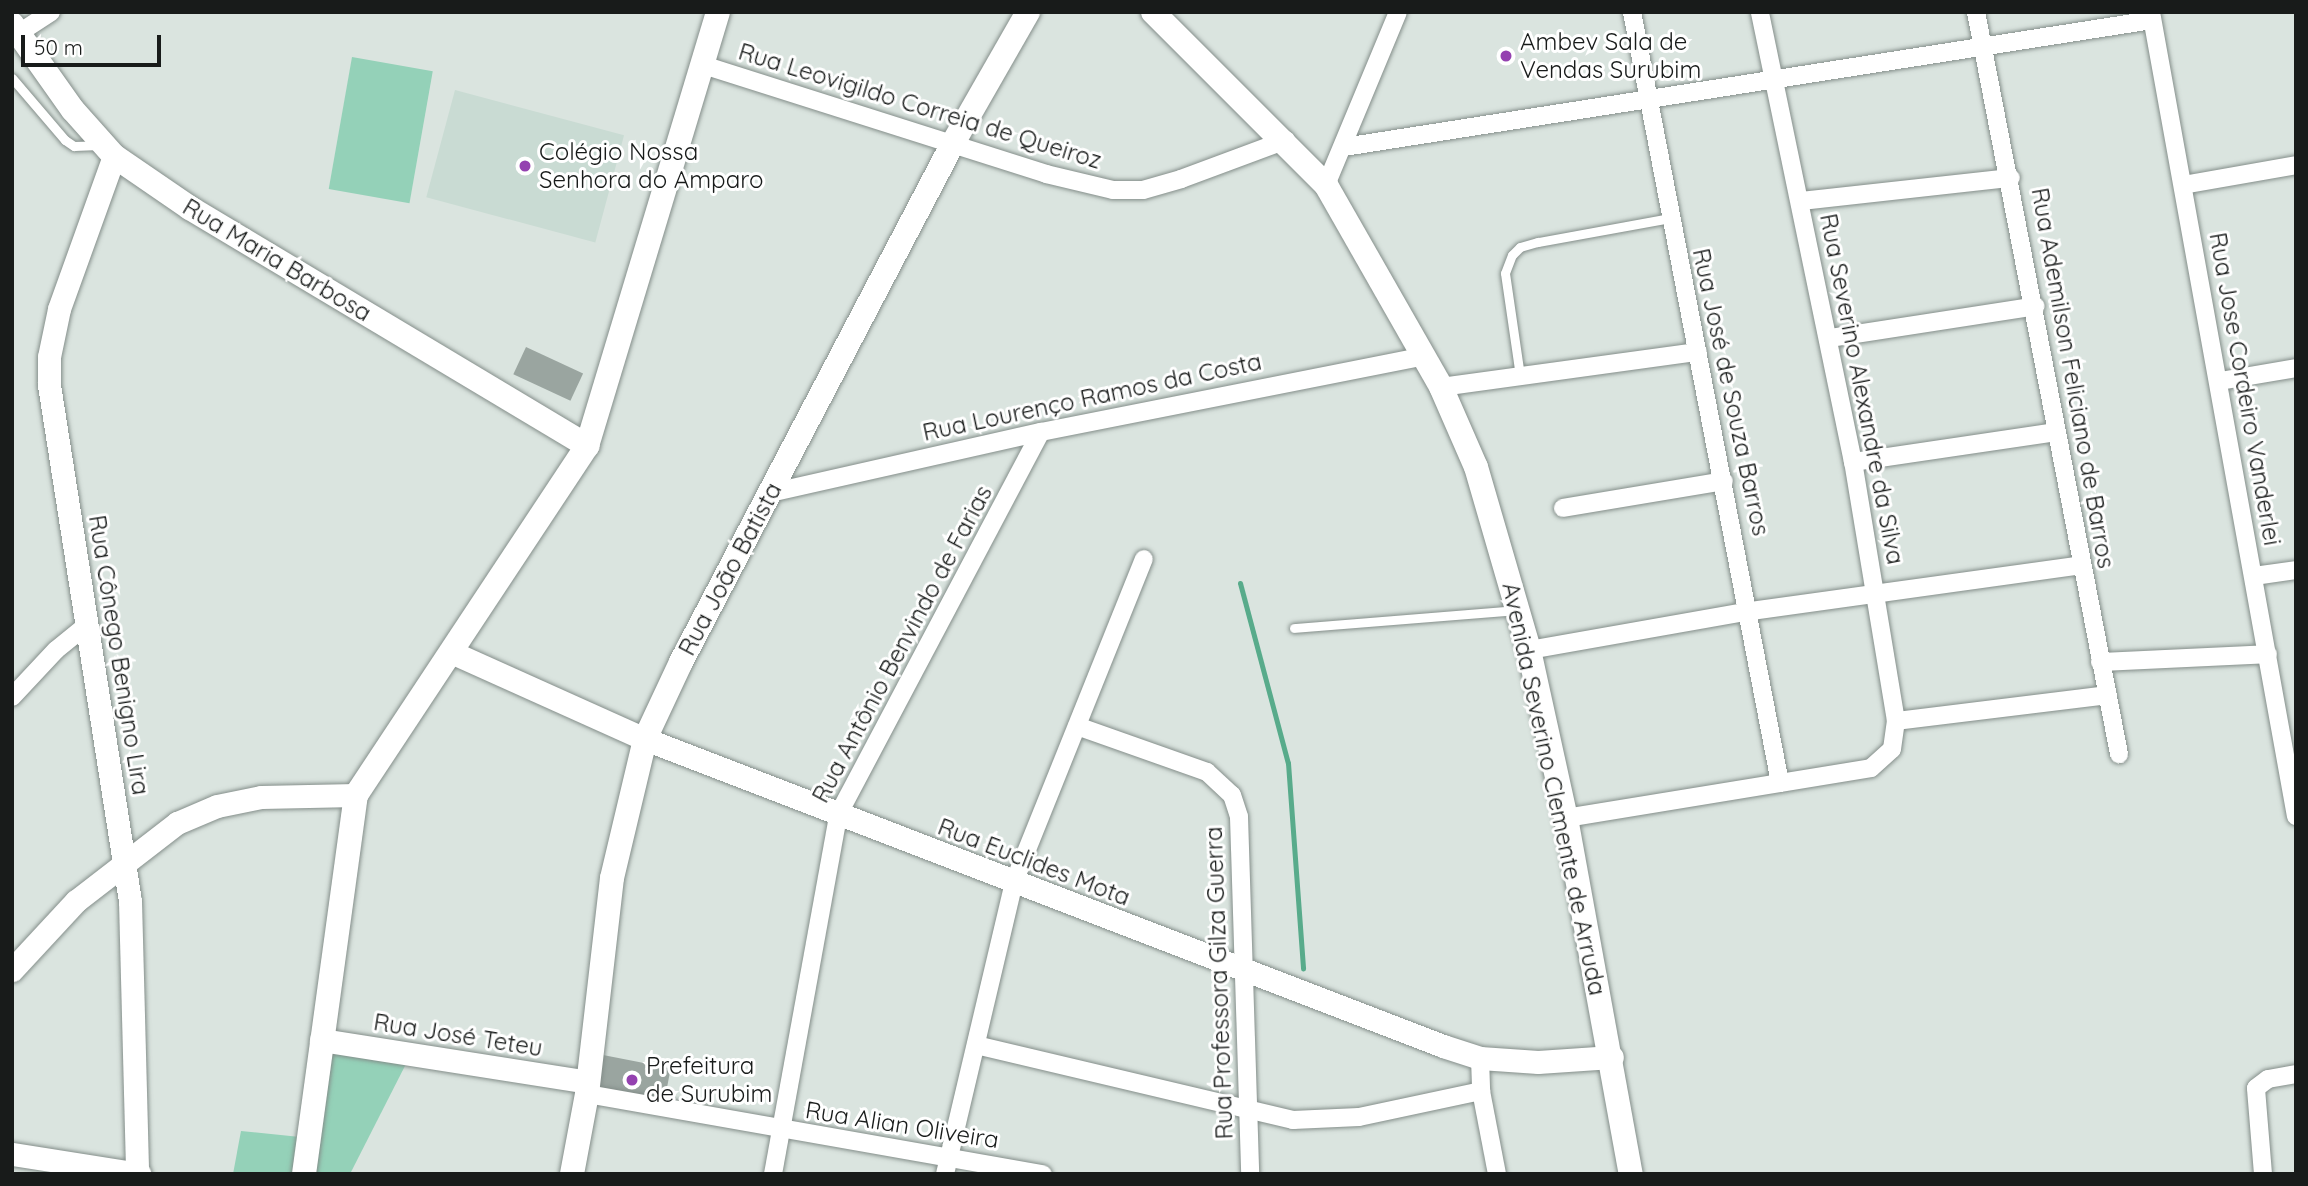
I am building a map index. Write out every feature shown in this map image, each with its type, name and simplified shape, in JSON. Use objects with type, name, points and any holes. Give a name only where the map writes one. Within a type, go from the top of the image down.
[{"type":"main road","points":[[304,1174],[356,795],[587,446],[700,64],[718,12]]},
{"type":"main road","name":"Rua João Batista","points":[[572,1174],[588,1088],[612,878],[645,739],[953,142],[1028,12]]},
{"type":"main road","name":"Avenida Severino Clemente de Arruda","points":[[1153,12],[1286,140],[1326,185],[1425,356],[1476,467],[1528,650],[1566,818],[1612,1057],[1631,1174]]},
{"type":"main road","name":"Rua Maria Barbosa","points":[[16,28],[109,150],[190,208],[587,446]]},
{"type":"street","points":[[16,28],[51,12]]},
{"type":"street","points":[[1326,185],[1398,12]]},
{"type":"street","name":"Rua José de Souza Barros","points":[[1632,12],[1670,218],[1751,611],[1780,783]]},
{"type":"street","name":"Rua Severino Alexandre da Silva","points":[[1760,12],[1830,338],[1896,722],[1892,749],[1871,768],[1780,783]]},
{"type":"street","name":"Rua Ademilson Feliciano de Barros","points":[[1976,12],[2036,306],[2056,432],[2119,754]]},
{"type":"street","points":[[1344,147],[1984,46],[2151,16]]},
{"type":"street","name":"Rua Jose Cordeiro Vanderlei","points":[[2151,16],[2220,381],[2296,816]]},
{"type":"street","name":"Rua Leovigildo Correia de Queiroz","points":[[700,64],[1113,190],[1143,190],[1286,140]]},
{"type":"street","name":"Rua Cônego Benigno Lira","points":[[109,150],[59,309],[48,357],[49,385],[125,859],[136,988],[138,1174]]},
{"type":"street","points":[[2183,185],[2296,166]]},
{"type":"street","points":[[1801,201],[2011,178]]},
{"type":"street","points":[[1830,338],[2036,306]]},
{"type":"street","points":[[1441,387],[1698,352]]},
{"type":"street","name":"Rua Lourenço Ramos da Costa","points":[[770,493],[1041,432],[1425,356]]},
{"type":"street","points":[[2220,381],[2296,369]]},
{"type":"street","name":"Rua Antônio Benvindo de Farias","points":[[773,1174],[838,815],[1041,432]]},
{"type":"street","points":[[1853,461],[2056,432]]},
{"type":"street","points":[[1563,508],[1724,481]]},
{"type":"street","points":[[947,1165],[1014,882],[1144,559]]},
{"type":"street","points":[[1528,650],[1751,611],[2082,565]]},
{"type":"street","points":[[2254,576],[2296,570]]},
{"type":"street","points":[[12,697],[56,650],[87,625]]},
{"type":"street","name":"Rua Euclides Mota","points":[[451,652],[645,739],[838,815],[1480,1058],[1538,1062],[1612,1057]]},
{"type":"street","points":[[2100,662],[2268,654]]},
{"type":"street","points":[[1896,722],[2106,695]]},
{"type":"street","name":"Rua Professora Gilza Guerra","points":[[1077,726],[1207,772],[1232,795],[1239,817],[1250,1174]]},
{"type":"street","points":[[1566,818],[1780,783]]},
{"type":"street","points":[[12,970],[42,933],[125,859],[177,823],[217,807],[261,797],[356,795]]},
{"type":"street","name":"Rua José Teteu","points":[[321,1040],[588,1088]]},
{"type":"street","points":[[976,1045],[1293,1120],[1322,1121],[1404,1109],[1481,1091]]},
{"type":"street","points":[[1480,1058],[1481,1091],[1497,1174]]},
{"type":"street","points":[[2263,1174],[2256,1088],[2268,1079],[2296,1074]]},
{"type":"street","name":"Rua Alian Oliveira","points":[[588,1088],[947,1165],[1042,1174]]},
{"type":"street","points":[[12,1154],[138,1174]]},
{"type":"lane","points":[[12,78],[65,141],[74,146],[109,150]]},
{"type":"lane","points":[[1520,376],[1505,273],[1512,256],[1520,247],[1670,218]]},
{"type":"lane","points":[[1294,628],[1517,610]]},
{"type":"shaded area","name":"Colégio Nossa Senhora do Amparo","points":[[455,90],[624,135],[595,243],[426,197]]},
{"type":"green space","points":[[352,57],[433,71],[409,203],[329,189]]},
{"type":"green space","points":[[328,1047],[408,1060],[350,1174],[308,1174]]},
{"type":"green space","points":[[241,1131],[300,1137],[294,1174],[233,1174]]},
{"type":"building","points":[[526,347],[583,374],[570,401],[513,374]]},
{"type":"building","name":"Prefeitura de Surubim","points":[[603,1055],[671,1068],[663,1105],[596,1092]]},
{"type":"waterway","points":[[1240,583],[1288,763],[1303,968]]},
{"type":"place","name":"Ambev Sala de Vendas Surubim","points":[[1506,56]]},
{"type":"place","name":"Colégio Nossa Senhora do Amparo","points":[[525,166]]},
{"type":"place","name":"Prefeitura de Surubim","points":[[632,1080]]}]
